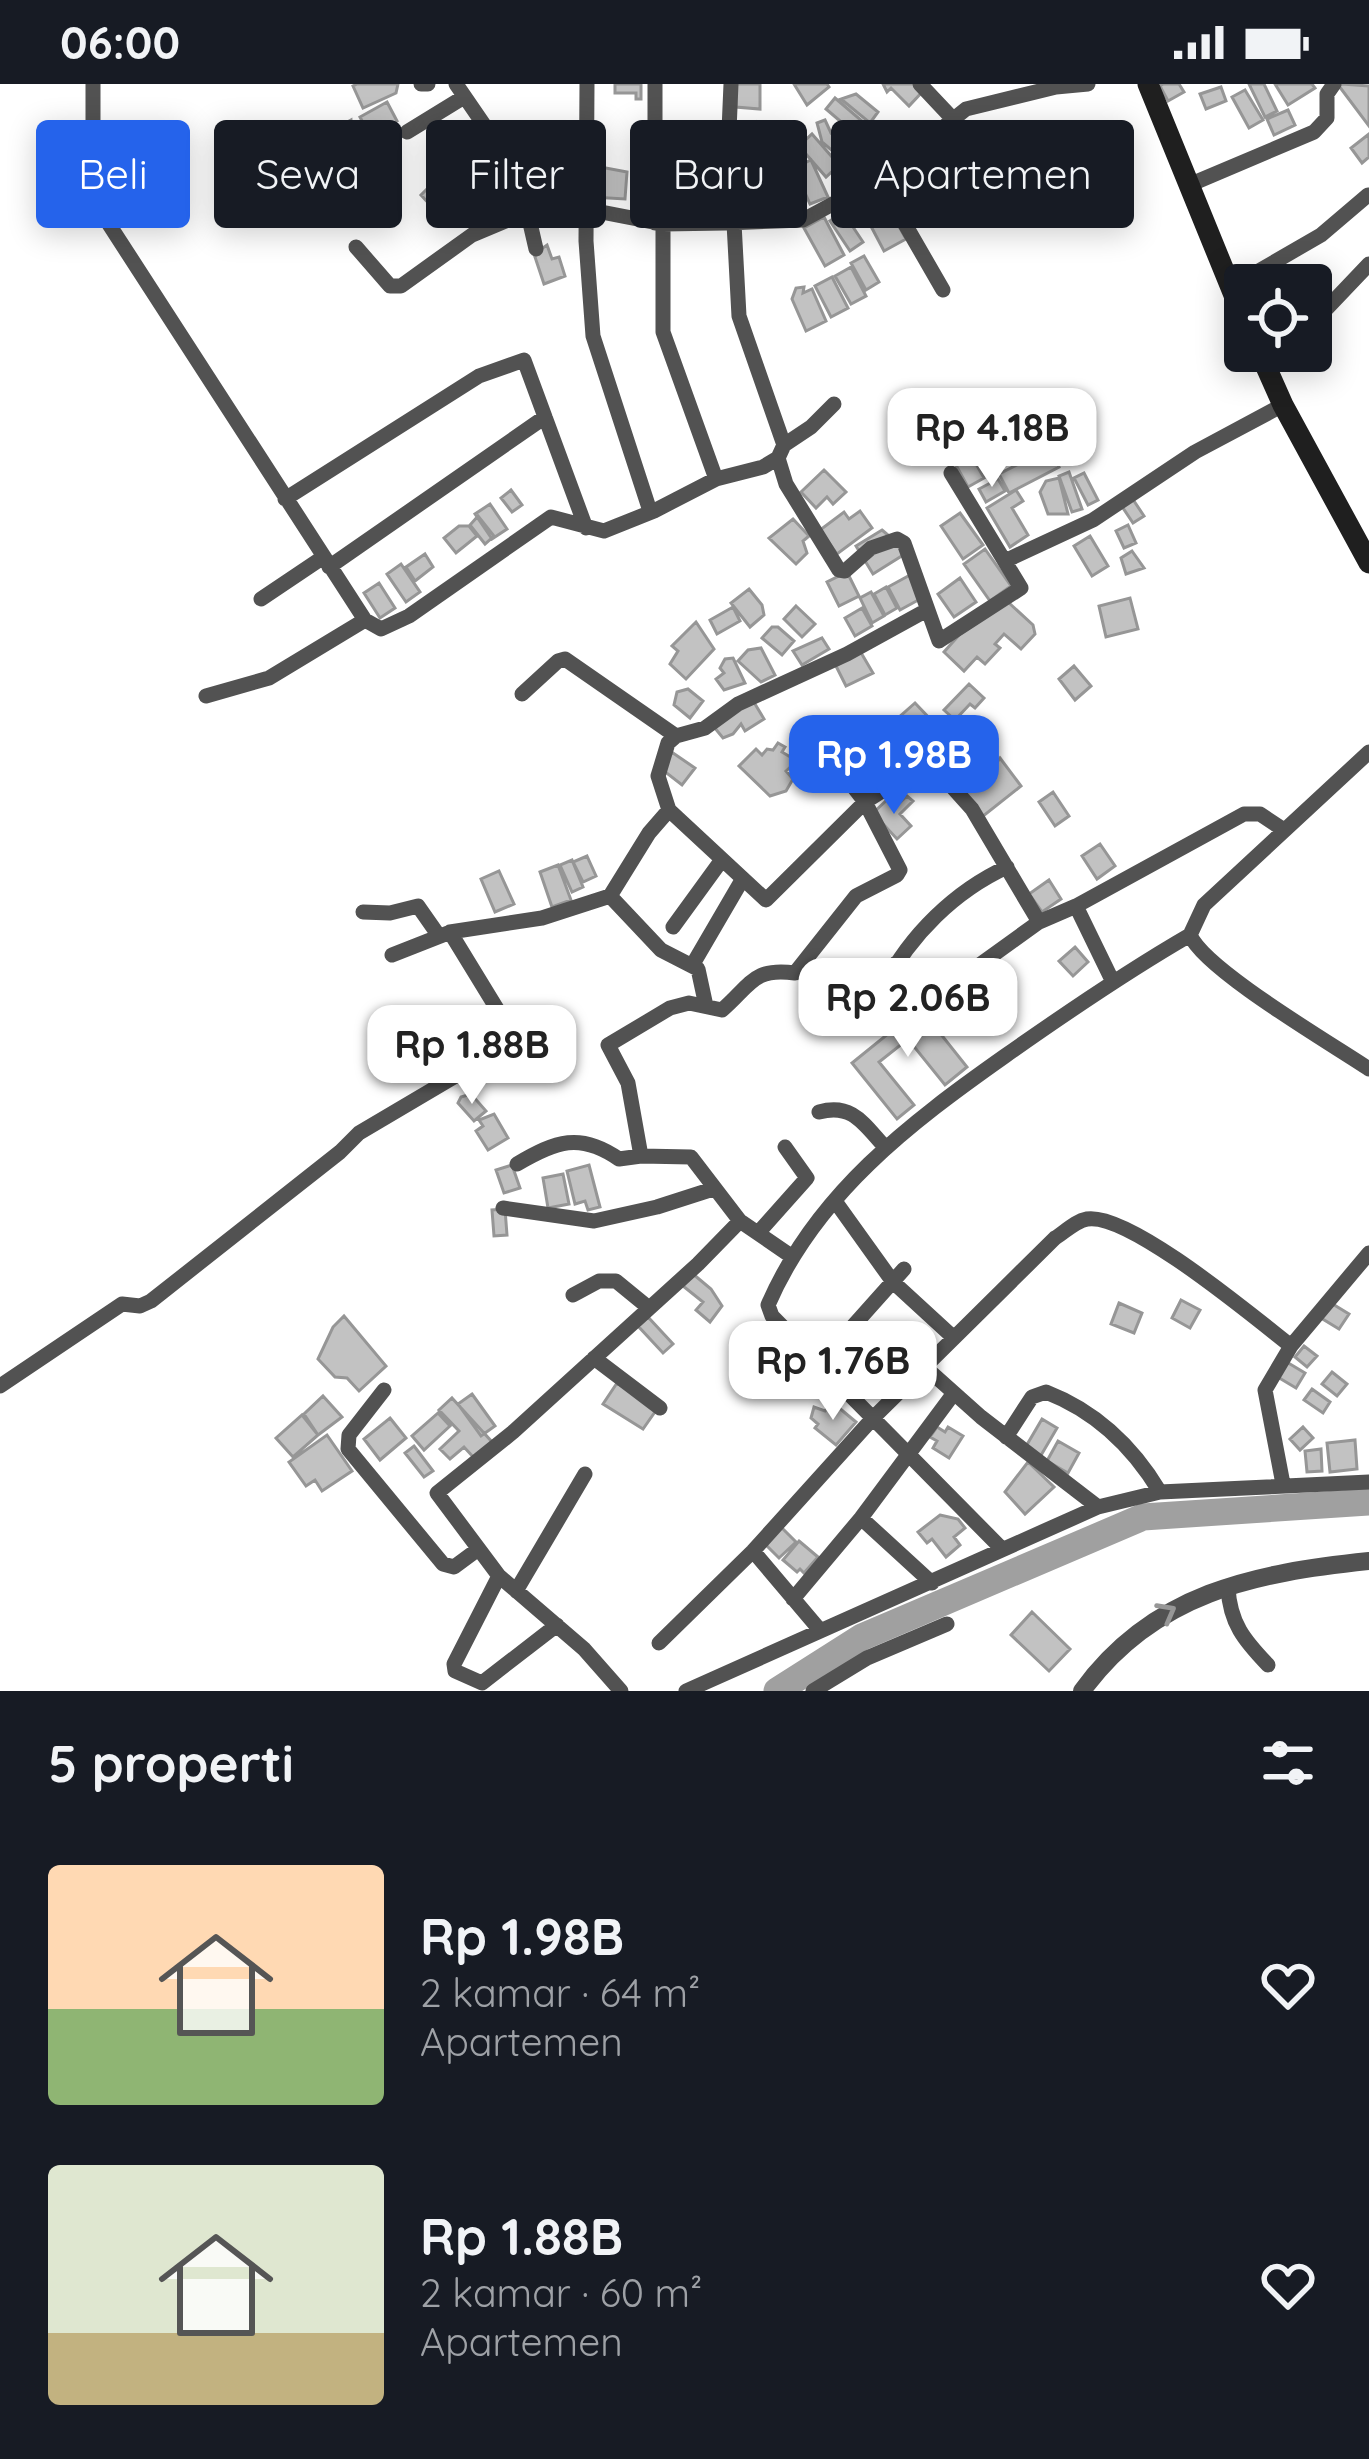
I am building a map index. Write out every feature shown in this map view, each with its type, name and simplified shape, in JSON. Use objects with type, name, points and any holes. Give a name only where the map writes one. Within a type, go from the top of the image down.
[{"type":"main road","points":[[1148,84],[1224,269]]},
{"type":"main road","points":[[1272,372],[1283,405],[1369,562]]},
{"type":"street","points":[[93,84],[93,168],[103,215],[364,620],[376,629],[386,629],[551,517],[604,531],[716,479],[782,465],[834,404]]},
{"type":"street","points":[[587,84],[587,120]]},
{"type":"street","points":[[656,84],[657,120]]},
{"type":"street","points":[[730,120],[731,84]]},
{"type":"street","points":[[920,84],[945,120]]},
{"type":"street","points":[[951,120],[966,109],[1088,84]]},
{"type":"street","points":[[1189,185],[1314,132],[1328,118],[1328,94],[1334,84]]},
{"type":"street","points":[[407,132],[460,90],[481,120]]},
{"type":"street","points":[[1271,264],[1321,236],[1368,195]]},
{"type":"street","points":[[356,247],[396,287],[484,228]]},
{"type":"street","points":[[531,228],[536,249]]},
{"type":"street","points":[[588,228],[593,336],[650,512]]},
{"type":"street","points":[[659,228],[663,332],[716,479]]},
{"type":"street","points":[[730,228],[739,316],[782,465],[842,572],[872,548],[901,540],[936,639],[944,640],[1021,588],[951,473]]},
{"type":"street","points":[[907,228],[943,290]]},
{"type":"street","points":[[1332,303],[1369,264]]},
{"type":"street","points":[[285,500],[479,376],[524,360],[586,528]]},
{"type":"street","points":[[1006,560],[1093,520],[1195,452],[1283,405]]},
{"type":"street","points":[[261,599],[326,562],[545,417]]},
{"type":"street","points":[[927,610],[847,654],[738,704],[705,728],[676,736],[668,743],[658,776],[669,810],[770,901],[865,802],[929,761],[971,809],[1039,922]]},
{"type":"street","points":[[206,696],[269,678],[364,620]]},
{"type":"street","points":[[522,694],[566,659],[676,736]]},
{"type":"street","points":[[1003,1549],[768,1309],[791,1256],[884,1146],[1112,980],[1190,935],[1204,905],[1369,752]]},
{"type":"street","points":[[641,1156],[628,1083],[608,1045],[670,1007],[688,1003],[722,1010],[769,970],[795,973],[856,896],[899,872],[865,802],[838,766]]},
{"type":"street","points":[[392,955],[445,934],[542,917],[610,896],[669,810]]},
{"type":"street","points":[[896,963],[943,991],[1039,922],[1244,814],[1260,814],[1284,830]]},
{"type":"street","points":[[673,927],[721,861]]},
{"type":"street","points":[[884,986],[896,963],[938,915],[974,882],[1006,867]]},
{"type":"street","points":[[693,964],[742,880]]},
{"type":"street","points":[[610,896],[661,950],[693,964],[702,976],[706,1006]]},
{"type":"street","points":[[1076,906],[1112,980]]},
{"type":"street","points":[[0,1386],[122,1304],[140,1306],[151,1301],[359,1133],[512,1042],[507,1024],[445,934],[418,907],[363,913]]},
{"type":"street","points":[[1190,935],[1203,953],[1289,1019],[1369,1069]]},
{"type":"street","points":[[819,1112],[840,1107],[852,1111],[884,1146]]},
{"type":"street","points":[[517,1164],[569,1140],[598,1145],[619,1159],[691,1157],[740,1221],[791,1256]]},
{"type":"street","points":[[758,1233],[807,1178],[785,1147]]},
{"type":"street","points":[[503,1208],[594,1221],[657,1207],[710,1185]]},
{"type":"street","points":[[835,1202],[954,1338]]},
{"type":"street","points":[[659,1643],[753,1551],[874,1417],[1055,1238],[1087,1219],[1112,1223],[1172,1257],[1291,1346]]},
{"type":"street","points":[[621,1691],[584,1649],[499,1576],[438,1496],[439,1490],[513,1432],[740,1221]]},
{"type":"street","points":[[1283,1484],[1265,1390],[1291,1346],[1369,1253]]},
{"type":"street","points":[[821,1362],[899,1276]]},
{"type":"street","points":[[573,1295],[599,1281],[616,1281],[649,1308]]},
{"type":"street","points":[[594,1358],[660,1408]]},
{"type":"street","points":[[925,1367],[1098,1507]]},
{"type":"street","points":[[384,1390],[349,1435],[348,1449],[446,1567],[454,1567],[477,1550]]},
{"type":"street","points":[[1006,1437],[1032,1397],[1046,1391],[1074,1402],[1104,1425],[1137,1457],[1160,1492]]},
{"type":"street","points":[[793,1599],[861,1518],[954,1393]]},
{"type":"street","points":[[516,1591],[585,1474]]},
{"type":"street","points":[[686,1691],[1098,1507],[1160,1492],[1369,1482]]},
{"type":"street","points":[[861,1518],[932,1583]]},
{"type":"street","points":[[753,1551],[819,1630]]},
{"type":"street","points":[[1082,1691],[1136,1632],[1187,1601],[1228,1588],[1369,1561]]},
{"type":"street","points":[[499,1576],[455,1671],[482,1683],[557,1625]]},
{"type":"street","points":[[1228,1588],[1233,1623],[1268,1665]]},
{"type":"street","points":[[813,1691],[867,1658],[947,1624]]},
{"type":"building","points":[[398,84],[396,93],[363,108],[353,86]]},
{"type":"building","points":[[615,84],[641,84],[641,99],[636,99],[636,93],[615,93]]},
{"type":"building","points":[[735,84],[760,84],[760,109],[736,107]]},
{"type":"building","points":[[794,84],[827,84],[829,87],[807,105]]},
{"type":"building","points":[[883,84],[918,84],[924,90],[909,106]]},
{"type":"building","points":[[1163,84],[1179,84],[1184,92],[1168,101]]},
{"type":"building","points":[[1249,84],[1264,84],[1277,111],[1265,117]]},
{"type":"building","points":[[1275,84],[1312,84],[1315,88],[1288,105]]},
{"type":"building","points":[[1339,86],[1369,86],[1369,126]]},
{"type":"building","points":[[1221,87],[1226,101],[1206,109],[1200,94]]},
{"type":"building","points":[[1245,90],[1263,120],[1249,128],[1232,97]]},
{"type":"building","points":[[856,94],[878,112],[866,120],[841,99]]},
{"type":"building","points":[[835,98],[861,120],[839,120],[826,109]]},
{"type":"building","points":[[387,102],[396,120],[362,120]]},
{"type":"building","points":[[1288,110],[1295,125],[1274,135],[1267,119]]},
{"type":"building","points":[[825,120],[831,150],[822,142],[817,123]]},
{"type":"building","points":[[812,134],[831,156],[831,172],[826,177],[807,155],[807,139]]},
{"type":"building","points":[[1369,134],[1369,157],[1362,163],[1351,148]]},
{"type":"building","points":[[811,160],[828,197],[810,204],[807,197],[807,162]]},
{"type":"building","points":[[606,168],[627,172],[625,199],[606,198]]},
{"type":"building","points":[[824,217],[844,255],[825,266],[807,226]]},
{"type":"building","points":[[835,228],[854,228],[863,242],[850,251]]},
{"type":"building","points":[[872,228],[900,228],[906,239],[884,251]]},
{"type":"building","points":[[547,245],[552,259],[559,257],[565,276],[544,284],[534,254]]},
{"type":"building","points":[[864,256],[879,282],[866,290],[851,263]]},
{"type":"building","points":[[851,267],[866,296],[851,304],[835,276]]},
{"type":"building","points":[[832,277],[848,308],[831,317],[815,286]]},
{"type":"building","points":[[804,287],[803,293],[812,289],[826,321],[806,331],[792,299],[796,288]]},
{"type":"building","points":[[967,448],[984,478],[968,487],[951,456]]},
{"type":"building","points":[[1050,448],[1059,467],[1009,493],[999,474]]},
{"type":"building","points":[[824,470],[846,492],[833,504],[827,497],[816,508],[801,492]]},
{"type":"building","points":[[1069,472],[1082,509],[1072,512],[1059,476]]},
{"type":"building","points":[[1084,473],[1098,500],[1088,505],[1074,478]]},
{"type":"building","points":[[1059,478],[1068,514],[1048,514],[1040,492],[1046,481]]},
{"type":"building","points":[[998,479],[1005,491],[986,502],[979,489]]},
{"type":"building","points":[[511,490],[522,505],[512,512],[501,498]]},
{"type":"building","points":[[1016,490],[1023,501],[1012,508],[1028,535],[1010,547],[987,508]]},
{"type":"building","points":[[1132,498],[1144,516],[1133,523],[1121,505]]},
{"type":"building","points":[[490,504],[507,529],[492,539],[475,514]]},
{"type":"building","points":[[860,511],[872,528],[837,554],[820,530],[844,512],[849,519]]},
{"type":"building","points":[[960,513],[983,545],[963,559],[941,526]]},
{"type":"building","points":[[478,516],[494,536],[485,544],[470,525]]},
{"type":"building","points":[[793,519],[809,536],[803,541],[807,553],[796,564],[769,538]]},
{"type":"building","points":[[1128,525],[1136,543],[1124,548],[1116,531]]},
{"type":"building","points":[[459,526],[469,526],[477,536],[456,553],[444,538]]},
{"type":"building","points":[[882,530],[908,552],[873,574],[856,546]]},
{"type":"building","points":[[1090,536],[1108,566],[1092,576],[1074,546]]},
{"type":"building","points":[[985,549],[1011,586],[990,601],[964,564]]},
{"type":"building","points":[[1132,551],[1144,568],[1126,574],[1121,558]]},
{"type":"building","points":[[425,554],[433,567],[415,581],[406,567]]},
{"type":"building","points":[[401,564],[420,592],[406,602],[387,574]]},
{"type":"building","points":[[847,572],[859,596],[839,606],[827,582]]},
{"type":"building","points":[[910,575],[922,598],[900,610],[888,587]]},
{"type":"building","points":[[960,578],[976,602],[954,617],[938,594]]},
{"type":"building","points":[[379,583],[395,608],[380,618],[364,593]]},
{"type":"building","points":[[886,587],[897,608],[885,615],[874,594]]},
{"type":"building","points":[[749,589],[764,615],[750,627],[731,603]]},
{"type":"building","points":[[871,592],[884,616],[872,623],[860,598]]},
{"type":"building","points":[[1130,598],[1138,629],[1106,637],[1099,606]]},
{"type":"building","points":[[1008,602],[1033,625],[1035,634],[1021,649],[1004,634],[995,644],[1000,648],[985,664],[977,657],[964,671],[944,652],[960,634]]},
{"type":"building","points":[[796,606],[815,624],[802,637],[784,619]]},
{"type":"building","points":[[733,607],[740,621],[717,634],[710,620]]},
{"type":"building","points":[[862,608],[872,626],[855,636],[845,618]]},
{"type":"building","points":[[696,622],[714,649],[686,679],[670,664],[678,651],[672,646]]},
{"type":"building","points":[[772,627],[794,641],[782,655],[762,638]]},
{"type":"building","points":[[822,638],[829,649],[802,665],[793,651]]},
{"type":"building","points":[[761,648],[775,675],[761,682],[738,661],[748,650]]},
{"type":"building","points":[[860,651],[873,673],[846,686],[836,666]]},
{"type":"building","points":[[733,658],[745,683],[724,690],[716,679],[724,673],[720,668],[725,659]]},
{"type":"building","points":[[1074,666],[1091,686],[1075,700],[1059,679]]},
{"type":"building","points":[[969,684],[984,698],[975,708],[970,704],[955,720],[944,710]]},
{"type":"building","points":[[688,689],[703,701],[690,718],[674,705],[677,692]]},
{"type":"building","points":[[752,699],[764,719],[745,731],[741,724],[723,738],[714,727]]},
{"type":"building","points":[[915,703],[933,722],[921,733],[909,719],[902,725],[897,719]]},
{"type":"building","points":[[938,737],[944,743],[948,739],[961,752],[943,769],[930,756],[936,750],[930,744]]},
{"type":"building","points":[[778,743],[785,747],[782,752],[797,761],[786,771],[793,779],[786,791],[770,796],[739,766],[756,749],[762,755]]},
{"type":"building","points":[[673,753],[695,768],[682,785],[664,771]]},
{"type":"building","points":[[1000,758],[1021,786],[982,817],[951,778],[979,769],[991,771]]},
{"type":"building","points":[[1053,792],[1069,816],[1055,826],[1039,802]]},
{"type":"building","points":[[907,796],[913,801],[900,814],[911,826],[897,839],[873,813],[888,799],[895,807]]},
{"type":"building","points":[[1100,844],[1115,866],[1097,879],[1082,856]]},
{"type":"building","points":[[587,856],[596,876],[583,882],[573,862]]},
{"type":"building","points":[[572,860],[583,887],[572,892],[560,865]]},
{"type":"building","points":[[558,865],[571,900],[552,907],[540,872]]},
{"type":"building","points":[[499,871],[514,904],[495,912],[481,879]]},
{"type":"building","points":[[1049,880],[1061,899],[1042,912],[1029,894]]},
{"type":"building","points":[[1075,947],[1088,962],[1073,976],[1059,961]]},
{"type":"building","points":[[920,1008],[967,1067],[945,1085],[908,1039],[879,1062],[914,1105],[897,1119],[852,1063]]},
{"type":"building","points":[[471,1094],[486,1111],[474,1121],[458,1103]]},
{"type":"building","points":[[494,1114],[508,1138],[488,1150],[476,1131],[483,1126],[479,1120]]},
{"type":"building","points":[[512,1165],[520,1188],[504,1193],[496,1170]]},
{"type":"building","points":[[589,1165],[600,1207],[588,1210],[585,1201],[575,1204],[567,1171]]},
{"type":"building","points":[[563,1174],[569,1204],[548,1208],[543,1178]]},
{"type":"building","points":[[505,1209],[507,1235],[494,1236],[492,1210]]},
{"type":"building","points":[[693,1274],[722,1306],[710,1322],[696,1310],[703,1302],[683,1286]]},
{"type":"building","points":[[1181,1300],[1200,1310],[1190,1328],[1172,1318]]},
{"type":"building","points":[[1119,1303],[1142,1313],[1134,1333],[1111,1324]]},
{"type":"building","points":[[1331,1303],[1349,1314],[1339,1329],[1321,1318]]},
{"type":"building","points":[[344,1316],[386,1366],[359,1391],[347,1378],[335,1377],[318,1359],[333,1327]]},
{"type":"building","points":[[648,1317],[673,1344],[663,1353],[638,1326]]},
{"type":"building","points":[[1304,1346],[1317,1356],[1307,1367],[1295,1357]]},
{"type":"building","points":[[1285,1361],[1305,1373],[1296,1388],[1276,1376]]},
{"type":"building","points":[[1332,1372],[1347,1384],[1337,1396],[1322,1384]]},
{"type":"building","points":[[617,1383],[657,1409],[643,1429],[603,1404]]},
{"type":"building","points":[[1312,1389],[1330,1402],[1323,1413],[1304,1400]]},
{"type":"building","points":[[472,1394],[495,1426],[481,1436],[458,1404]]},
{"type":"building","points":[[323,1396],[342,1417],[318,1435],[304,1414]]},
{"type":"building","points":[[452,1398],[493,1443],[475,1459],[464,1447],[450,1459],[440,1449],[459,1431],[439,1410]]},
{"type":"building","points":[[832,1402],[856,1422],[836,1445],[815,1428],[818,1424],[811,1418],[814,1407],[825,1411]]},
{"type":"building","points":[[438,1413],[450,1426],[424,1450],[412,1436]]},
{"type":"building","points":[[302,1415],[318,1435],[293,1457],[276,1438]]},
{"type":"building","points":[[390,1418],[406,1438],[380,1460],[364,1439]]},
{"type":"building","points":[[1042,1419],[1057,1428],[1040,1457],[1025,1448]]},
{"type":"building","points":[[937,1427],[963,1436],[949,1458],[933,1448],[937,1441],[930,1437]]},
{"type":"building","points":[[1303,1427],[1313,1438],[1300,1450],[1290,1439]]},
{"type":"building","points":[[327,1435],[352,1471],[322,1491],[315,1480],[306,1486],[289,1462]]},
{"type":"building","points":[[1355,1440],[1357,1469],[1330,1472],[1327,1443]]},
{"type":"building","points":[[1058,1441],[1079,1453],[1068,1473],[1047,1461]]},
{"type":"building","points":[[414,1446],[433,1471],[424,1477],[405,1453]]},
{"type":"building","points":[[1321,1449],[1322,1471],[1307,1472],[1305,1451]]},
{"type":"building","points":[[1028,1462],[1054,1487],[1025,1514],[1005,1492]]},
{"type":"building","points":[[940,1515],[958,1519],[965,1528],[954,1537],[960,1545],[946,1557],[932,1539],[927,1543],[918,1532]]},
{"type":"building","points":[[781,1527],[796,1542],[779,1558],[765,1544]]},
{"type":"building","points":[[799,1541],[818,1557],[804,1573],[783,1560]]},
{"type":"building","points":[[1032,1612],[1070,1649],[1049,1671],[1011,1635]]},
{"type":"waterway","points":[[777,1691],[862,1637],[1143,1517],[1369,1502]]}]
